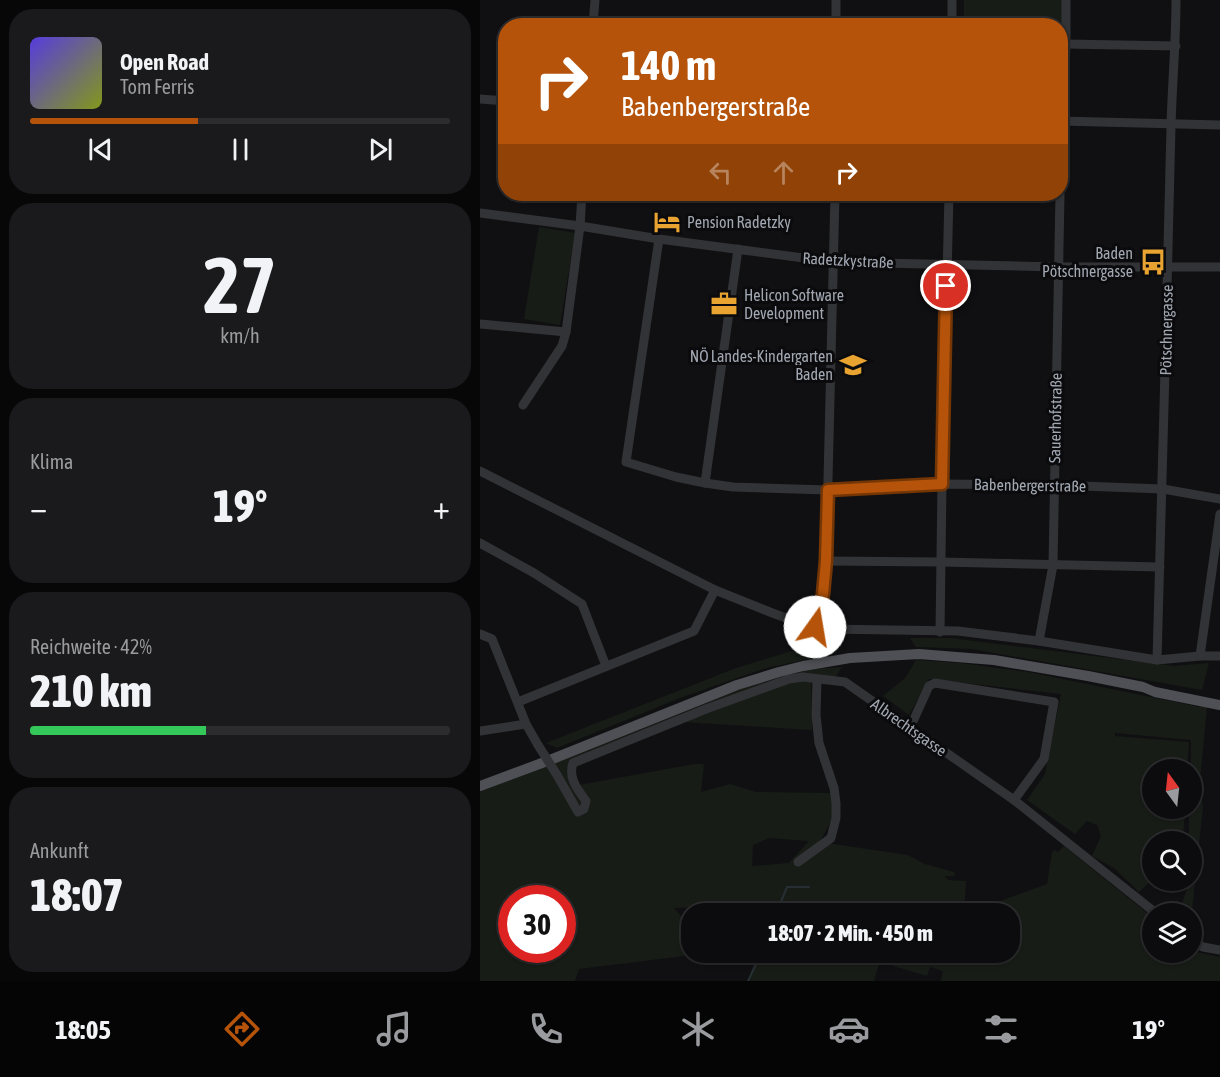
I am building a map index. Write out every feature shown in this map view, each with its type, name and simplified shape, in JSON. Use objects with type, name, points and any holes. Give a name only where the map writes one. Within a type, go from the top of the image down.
[{"type":"main road","points":[[480,786],[737,685],[803,666],[850,658],[907,654],[963,657],[1035,666],[1143,687],[1157,687],[1220,698]]},
{"type":"main road","points":[[1143,687],[1155,692],[1220,705]]},
{"type":"street","points":[[593,18],[594,0]]},
{"type":"street","points":[[836,0],[836,18]]},
{"type":"street","points":[[952,0],[952,18]]},
{"type":"street","name":"Sauerhofstraße","points":[[1066,0],[1066,18]]},
{"type":"street","name":"Pötschnergasse","points":[[1157,660],[1176,0]]},
{"type":"street","points":[[1068,44],[1176,46]]},
{"type":"street","points":[[480,99],[498,100]]},
{"type":"street","points":[[1068,121],[1220,125]]},
{"type":"street","points":[[523,405],[562,345],[566,332],[582,201]]},
{"type":"street","points":[[815,627],[823,594],[826,561],[835,201]]},
{"type":"street","points":[[940,632],[949,201]]},
{"type":"street","name":"Sauerhofstraße","points":[[1039,641],[1053,565],[1060,201]]},
{"type":"street","name":"Radetzkystraße","points":[[480,213],[834,262],[1058,267],[1220,267]]},
{"type":"street","name":"Babenbergerstraße","points":[[659,239],[626,462],[676,477],[733,487],[828,490],[942,484],[1054,485],[1163,489],[1220,499]]},
{"type":"street","points":[[705,483],[738,249]]},
{"type":"street","points":[[480,324],[566,332]]},
{"type":"street","points":[[480,471],[715,590],[815,627],[958,631],[1157,660],[1220,656]]},
{"type":"street","points":[[1200,656],[1220,514]]},
{"type":"street","points":[[480,543],[534,573],[582,604],[606,666]]},
{"type":"street","points":[[826,561],[1160,567]]},
{"type":"street","points":[[518,702],[694,631],[715,590]]},
{"type":"street","points":[[480,634],[492,639],[526,724],[480,731]]},
{"type":"street","name":"Albrechtsgasse","points":[[526,724],[578,812],[584,809],[586,801],[575,786],[570,771],[573,763],[789,679],[803,677],[844,682],[1014,800],[1143,903]]},
{"type":"street","points":[[798,862],[831,838],[836,819],[834,788],[819,742],[816,715],[817,679]]},
{"type":"street","points":[[910,728],[929,686],[935,683],[1053,702],[1044,759],[1014,800]]},
{"type":"street","points":[[1202,946],[1220,950]]},
{"type":"shaded area","points":[[964,0],[1064,0],[1064,18],[964,18]]},
{"type":"shaded area","points":[[539,227],[575,233],[560,325],[524,319]]},
{"type":"shaded area","points":[[800,638],[829,638],[837,653],[766,668],[680,698],[557,748],[546,743],[736,668],[798,649]]},
{"type":"shaded area","points":[[910,638],[950,638],[1174,666],[1209,663],[1202,690],[972,649],[916,647]]},
{"type":"shaded area","points":[[916,660],[960,663],[1028,672],[1200,707],[1207,706],[1202,760],[1191,759],[1191,740],[1115,733],[1115,736],[1189,742],[1188,759],[1142,759],[1142,819],[1184,819],[1184,831],[1142,831],[1142,889],[1139,892],[1114,868],[1092,856],[1101,836],[1097,825],[1087,821],[1075,834],[1027,800],[1045,774],[1061,694],[929,679],[909,715],[883,696],[905,678]]},
{"type":"shaded area","points":[[842,667],[835,678],[811,676],[812,730],[682,722],[574,768],[579,785],[704,764],[701,792],[730,784],[756,792],[831,793],[833,813],[820,842],[908,855],[925,864],[954,872],[955,876],[945,876],[948,880],[966,881],[965,903],[681,903],[681,908],[674,908],[681,916],[681,956],[579,969],[575,981],[480,981],[480,790],[750,685],[794,672]],"holes":[[[769,838],[807,841],[789,863],[752,866],[753,845]]]},
{"type":"shaded area","points":[[1189,819],[1202,819],[1200,831],[1189,831]]},
{"type":"shaded area","points":[[1064,846],[1142,909],[1142,963],[1202,963],[1202,953],[1220,957],[1220,981],[941,981],[943,971],[930,967],[927,976],[893,966],[894,963],[1020,963],[1020,903],[995,903],[1047,884],[1052,852],[1054,850],[1058,852]]},
{"type":"shaded area","points":[[1186,891],[1194,891],[1193,903],[1182,903]]},
{"type":"shaded area","points":[[754,963],[879,963],[874,981],[748,981]]},
{"type":"waterway","points":[[780,903],[787,887],[809,887]]},
{"type":"waterway","points":[[748,981],[757,963]]},
{"type":"place","name":"Pension Radetzky","points":[[667,222]]},
{"type":"place","name":"Baden Pötschnergasse","points":[[1153,262]]},
{"type":"place","name":"Helicon Software Development","points":[[724,304]]},
{"type":"place","name":"NÖ Landes-Kindergarten Baden","points":[[853,365]]},
{"type":"route","points":[[815,627],[823,594],[828,490],[942,484],[946,286]]}]
